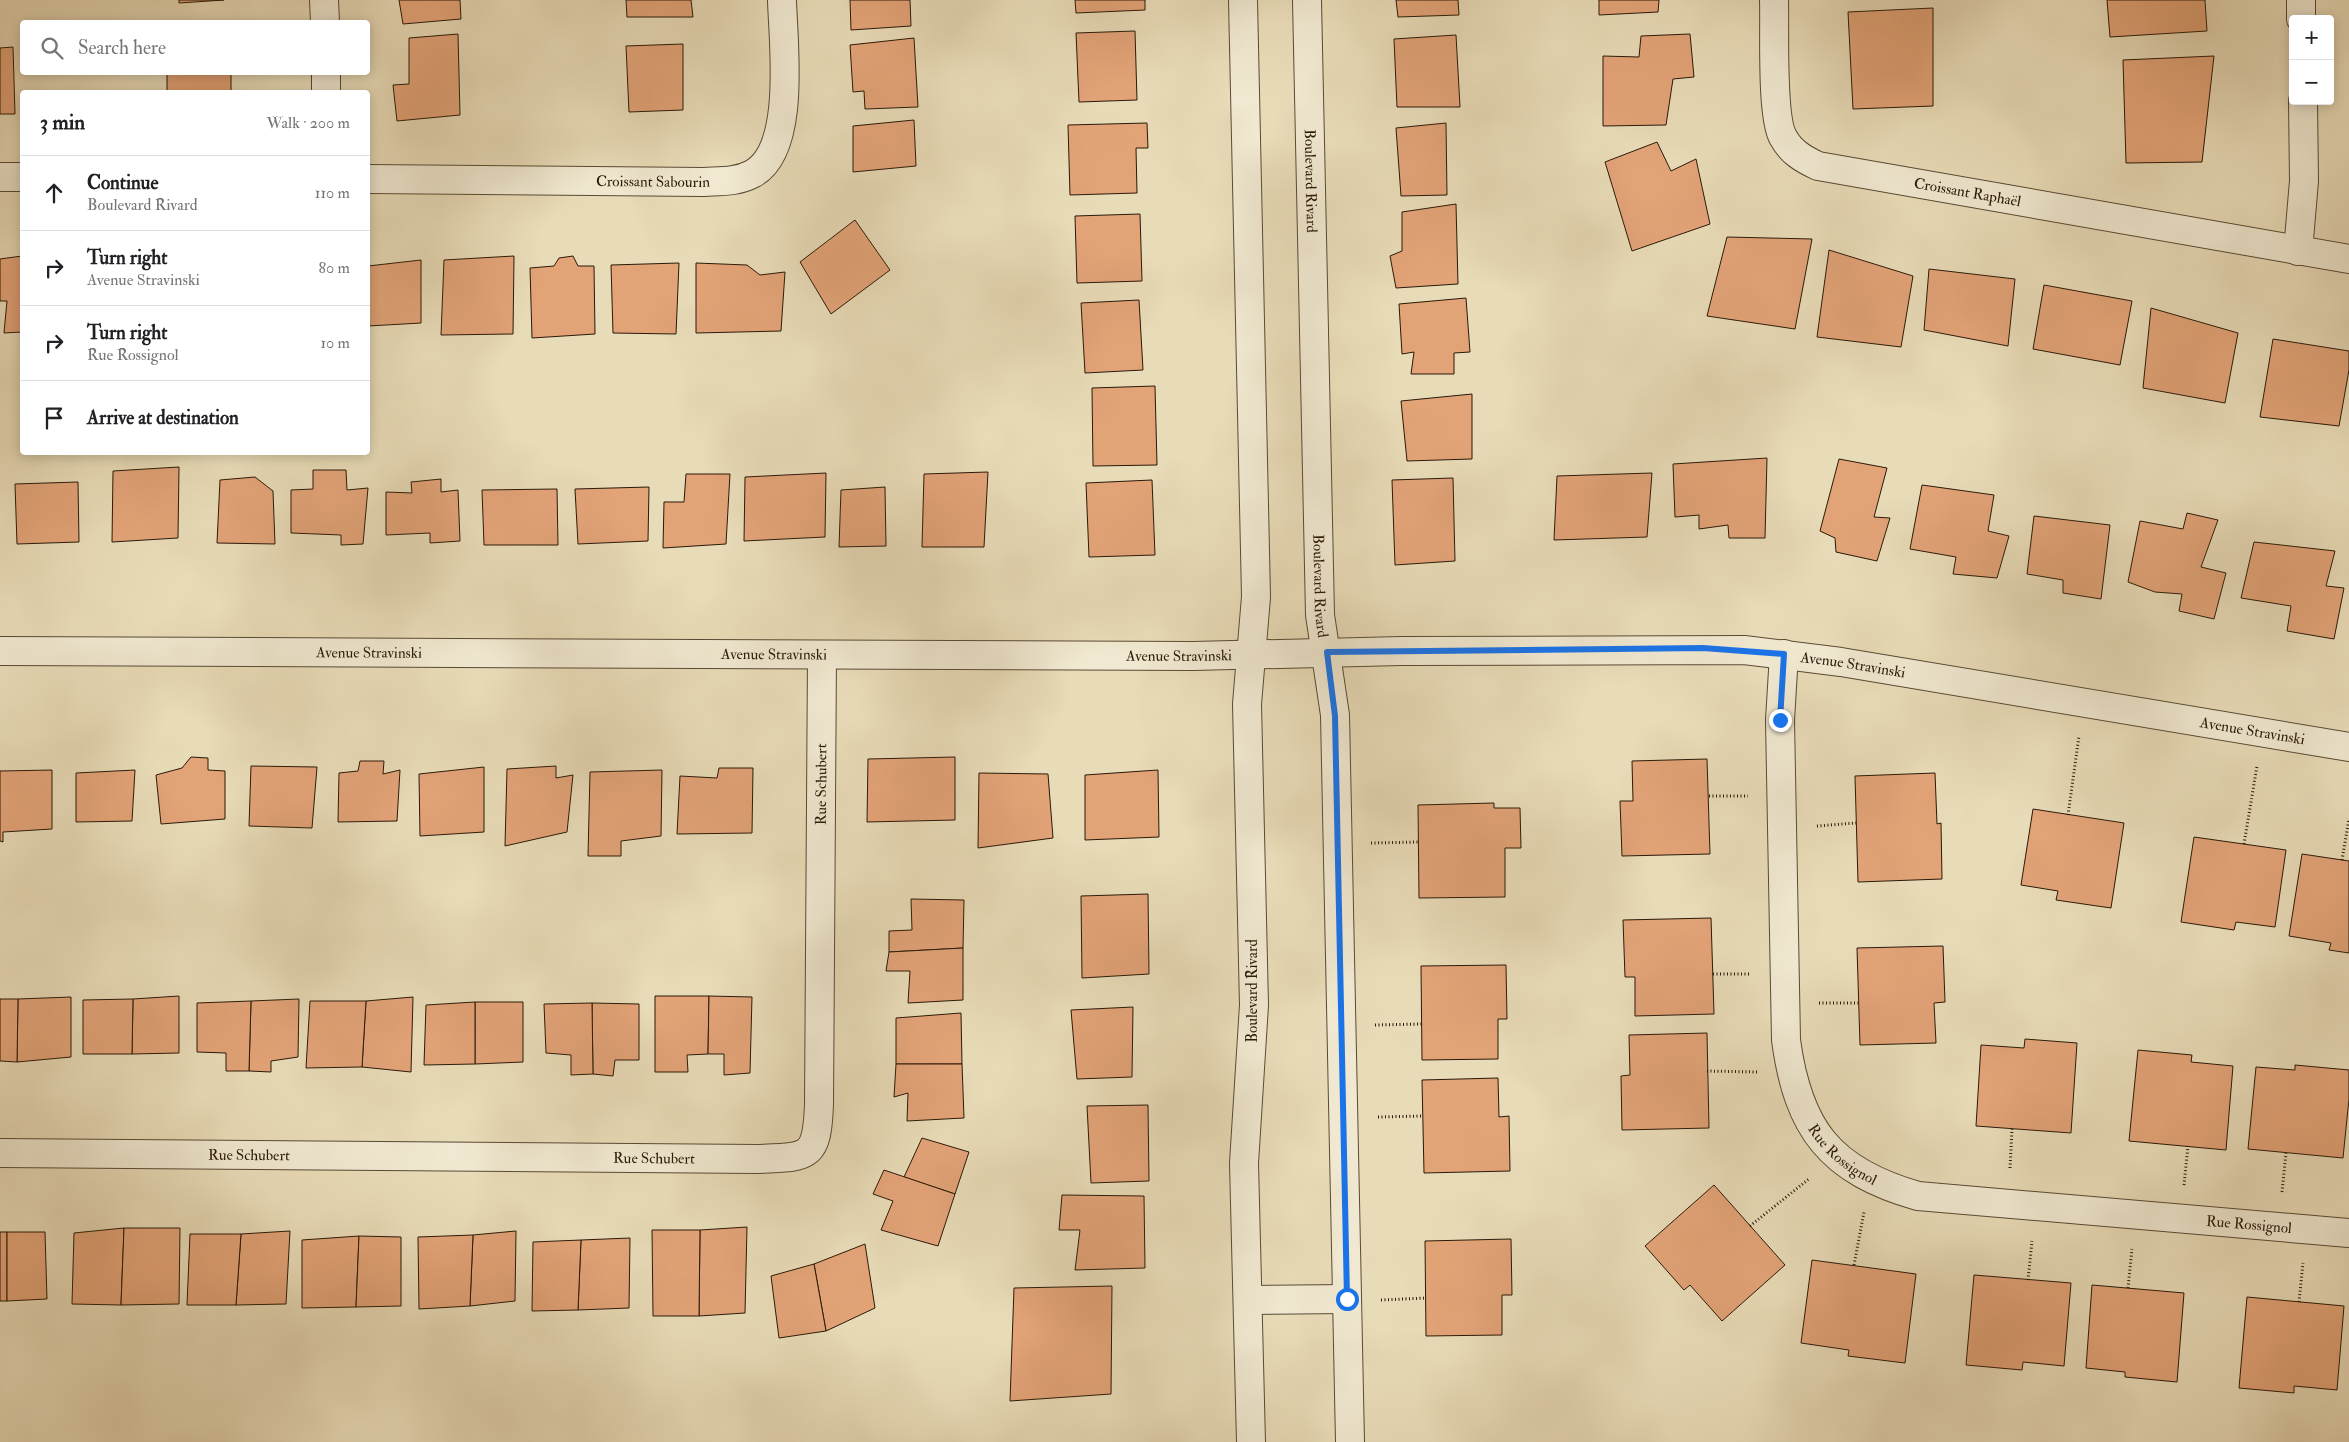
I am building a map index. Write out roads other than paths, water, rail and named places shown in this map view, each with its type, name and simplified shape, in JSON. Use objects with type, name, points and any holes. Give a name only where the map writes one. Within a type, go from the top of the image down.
[{"type":"street","points":[[324,0],[325,20]]},
{"type":"street","name":"Croissant Sabourin","points":[[370,179],[704,182],[733,181],[754,174],[767,160],[778,141],[783,119],[782,0]]},
{"type":"street","name":"Boulevard Rivard","points":[[1243,0],[1256,597],[1253,655],[1247,704],[1254,1006],[1244,1163],[1251,1442]]},
{"type":"street","name":"Boulevard Rivard","points":[[1307,0],[1320,616],[1327,652],[1335,716],[1350,1442]]},
{"type":"street","name":"Croissant Raphaël","points":[[1774,0],[1778,116],[1782,135],[1792,150],[1804,160],[1818,166],[2349,259]]},
{"type":"street","points":[[2301,0],[2301,15]]},
{"type":"street","points":[[326,75],[326,90]]},
{"type":"street","points":[[2298,251],[2304,181],[2303,105]]},
{"type":"street","points":[[0,177],[20,177]]},
{"type":"street","name":"Avenue Stravinski","points":[[0,651],[1253,655],[1327,652],[1703,648],[1784,654],[2349,747]]},
{"type":"street","name":"Rue Rossignol","points":[[1784,654],[1780,720],[1786,1040],[1790,1073],[1799,1102],[1812,1129],[1837,1155],[1862,1174],[1892,1188],[1918,1196],[2349,1233]]},
{"type":"street","name":"Rue Schubert","points":[[0,1153],[758,1159],[797,1156],[810,1150],[816,1139],[819,1104],[822,655]]},
{"type":"street","points":[[1248,1300],[1347,1299]]}]
